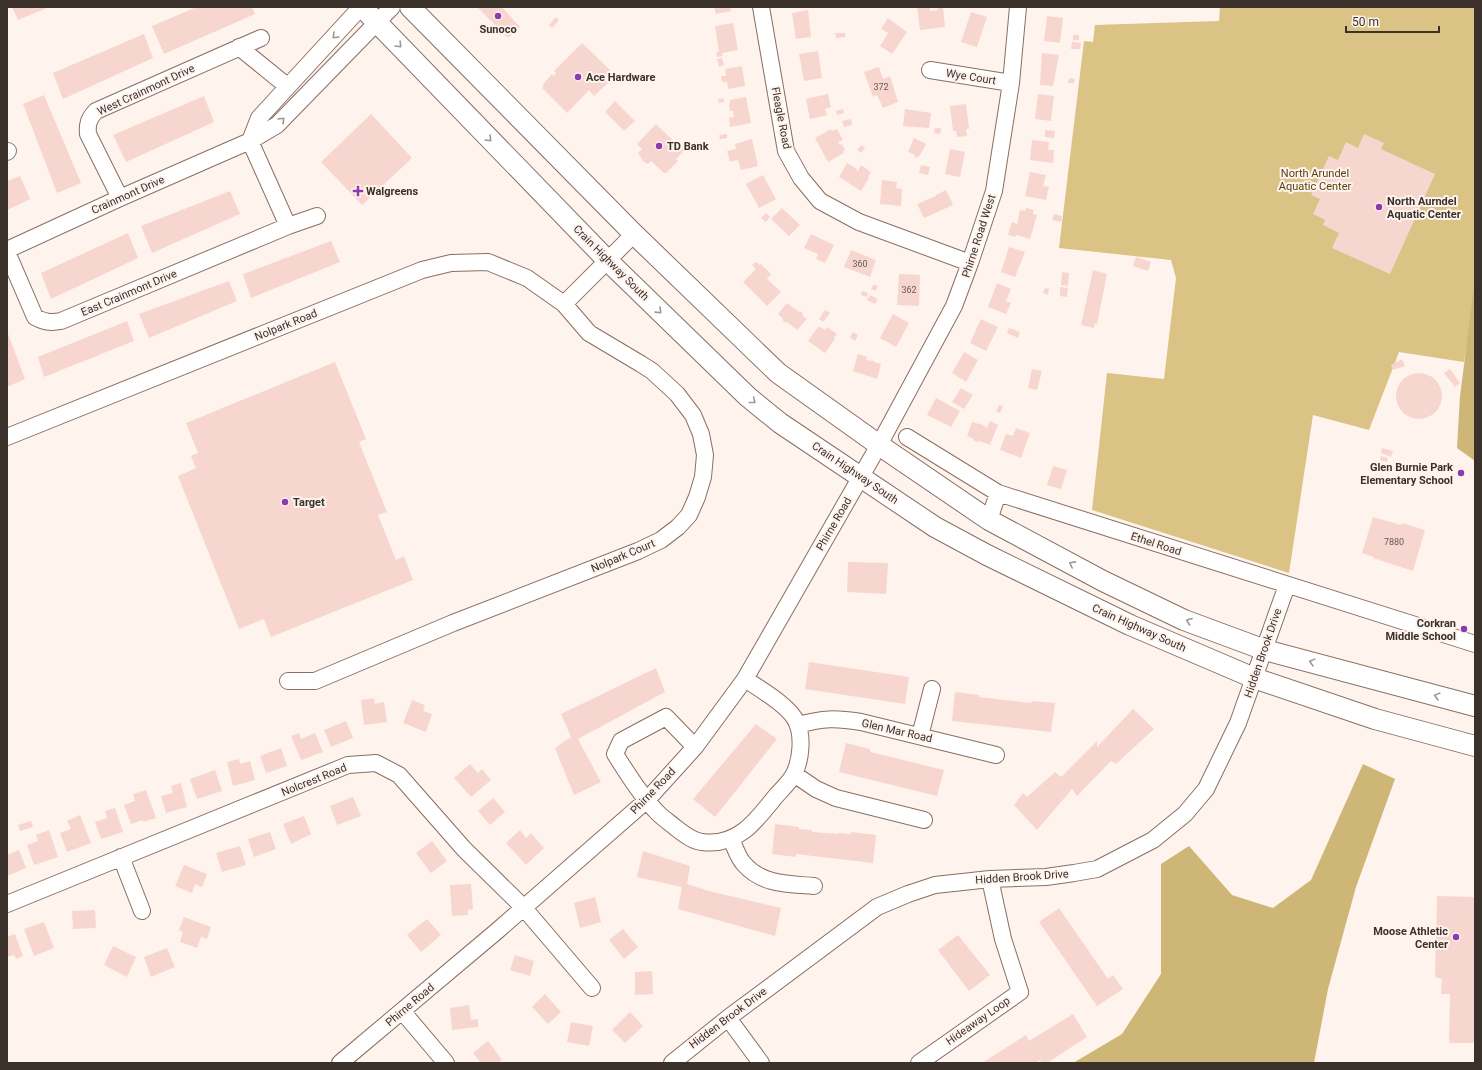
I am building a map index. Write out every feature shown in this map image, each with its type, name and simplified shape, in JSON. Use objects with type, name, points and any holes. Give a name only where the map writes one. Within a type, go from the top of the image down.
[{"type":"main road","name":"Crain Highway South","points":[[362,7],[608,261],[748,397],[780,423],[934,527],[987,555],[1130,625],[1254,678],[1375,719],[1475,746]]},
{"type":"main road","points":[[410,7],[634,234],[778,373],[879,445],[989,520],[1103,581],[1184,620],[1265,650],[1475,706]]},
{"type":"street","points":[[288,226],[250,141],[259,118],[287,86],[362,7]]},
{"type":"street","name":"Crainmont Drive","points":[[7,251],[120,198],[250,141],[278,125],[392,7]]},
{"type":"street","name":"Fleagle Road","points":[[761,7],[786,151],[801,178],[820,201],[859,222],[970,263]]},
{"type":"street","name":"Phirne Road West","points":[[879,445],[954,306],[994,191],[1011,83],[1018,7]]},
{"type":"street","name":"West Crainmont Drive","points":[[120,198],[88,134],[87,125],[91,116],[96,111],[261,38]]},
{"type":"street","points":[[239,47],[287,86]]},
{"type":"street","name":"Wye Court","points":[[930,70],[1011,83]]},
{"type":"street","name":"East Crainmont Drive","points":[[7,251],[35,317],[43,322],[50,323],[61,321],[288,226],[317,216]]},
{"type":"street","points":[[564,304],[634,234]]},
{"type":"street","name":"Nolpark Road","points":[[7,436],[422,270],[451,263],[488,262],[527,278],[564,304]]},
{"type":"street","name":"Nolpark Court","points":[[288,681],[315,681],[454,623],[638,551],[661,540],[678,527],[689,515],[697,497],[703,477],[705,455],[701,434],[693,415],[677,394],[652,372],[589,333],[564,304]]},
{"type":"street","name":"Ethel Road","points":[[907,437],[998,493],[1475,644]]},
{"type":"street","name":"Phirne Road","points":[[340,1063],[647,800],[694,747],[745,679],[879,445]]},
{"type":"street","points":[[989,520],[998,493]]},
{"type":"street","name":"Hidden Brook Drive","points":[[672,1063],[728,1018],[877,907],[935,885],[990,879],[1046,877],[1074,874],[1097,869],[1153,840],[1185,814],[1206,789],[1238,723],[1287,585]]},
{"type":"street","points":[[694,747],[666,717],[621,741],[614,754],[636,787],[656,811],[688,837],[701,842],[714,843],[731,839],[751,826],[794,774],[800,755],[800,735],[798,725],[794,717],[787,709],[745,679]]},
{"type":"street","points":[[920,736],[932,689]]},
{"type":"street","name":"Glen Mar Road","points":[[798,725],[819,720],[839,719],[861,722],[996,755]]},
{"type":"street","name":"Nolcrest Road","points":[[7,904],[348,765],[376,763],[399,775],[464,849],[523,907],[592,988]]},
{"type":"street","points":[[794,774],[816,789],[836,798],[924,820]]},
{"type":"street","points":[[731,839],[743,863],[758,876],[769,881],[814,886]]},
{"type":"street","points":[[122,858],[142,911]]},
{"type":"street","name":"Hideaway Loop","points":[[919,1063],[1020,992],[1002,939],[990,879]]},
{"type":"street","points":[[402,1011],[446,1063]]},
{"type":"street","points":[[728,1018],[761,1063]]},
{"type":"green space","name":"North Arundel Aquatic Center","points":[[1220,7],[1475,7],[1475,296],[1464,362],[1399,352],[1369,430],[1313,415],[1289,573],[1092,510],[1107,373],[1164,379],[1176,278],[1171,260],[1059,248],[1084,41],[1093,42],[1095,25],[1219,21]]},
{"type":"shaded area","points":[[1475,279],[1475,461],[1457,448],[1460,396]]},
{"type":"shaded area","points":[[1363,764],[1395,779],[1356,887],[1328,989],[1314,1063],[1073,1063],[1122,1034],[1161,974],[1161,864],[1189,846],[1232,895],[1273,908],[1311,880]]},
{"type":"building","points":[[12,7],[49,7],[18,20]]},
{"type":"building","points":[[197,7],[252,7],[255,14],[164,54],[152,26]]},
{"type":"building","name":"Sunoco","points":[[477,7],[502,7],[520,27],[509,37],[507,37]]},
{"type":"building","points":[[714,7],[730,7],[731,11],[716,14]]},
{"type":"building","points":[[917,7],[930,7],[930,11],[938,10],[937,7],[943,7],[945,27],[920,30]]},
{"type":"building","points":[[808,10],[811,37],[796,39],[792,13]]},
{"type":"building","points":[[971,12],[987,17],[977,47],[961,42]]},
{"type":"building","points":[[1047,16],[1063,18],[1060,43],[1044,41]]},
{"type":"building","points":[[556,17],[559,20],[552,28],[549,25]]},
{"type":"building","points":[[888,18],[907,32],[892,54],[880,46],[888,33],[881,29]]},
{"type":"building","points":[[733,23],[738,50],[722,53],[723,56],[717,57],[716,52],[719,52],[715,26]]},
{"type":"building","points":[[835,33],[845,33],[845,37],[836,38]]},
{"type":"building","points":[[144,34],[153,58],[63,99],[53,73]]},
{"type":"building","points":[[1073,35],[1079,35],[1079,40],[1073,40]]},
{"type":"building","points":[[1072,42],[1081,43],[1080,49],[1071,49]]},
{"type":"building","name":"Ace Hardware","points":[[582,43],[610,70],[605,75],[610,81],[594,96],[589,90],[567,113],[542,88],[544,85],[543,84],[552,74],[554,76],[556,73],[554,71]]},
{"type":"building","points":[[818,51],[822,78],[804,81],[799,54]]},
{"type":"building","points":[[1042,53],[1059,55],[1053,86],[1040,85]]},
{"type":"building","points":[[722,58],[724,65],[719,67],[717,59]]},
{"type":"building","points":[[742,66],[745,86],[728,89],[727,82],[722,82],[721,76],[726,76],[725,69]]},
{"type":"building","points":[[879,67],[883,79],[890,76],[898,102],[883,108],[877,95],[873,97],[864,72]]},
{"type":"building","points":[[1069,78],[1075,79],[1074,83],[1068,83]]},
{"type":"building","points":[[828,94],[831,107],[825,109],[827,115],[810,119],[806,99]]},
{"type":"building","points":[[1038,94],[1054,96],[1051,121],[1035,119]]},
{"type":"building","points":[[44,95],[81,183],[57,193],[23,104]]},
{"type":"building","points":[[204,96],[214,122],[126,162],[113,135]]},
{"type":"building","points":[[746,97],[751,123],[730,127],[729,118],[734,117],[733,111],[730,111],[730,100]]},
{"type":"building","points":[[724,98],[724,102],[719,103],[718,99]]},
{"type":"building","points":[[615,101],[635,121],[624,131],[605,112]]},
{"type":"building","points":[[966,104],[969,129],[966,129],[967,136],[957,137],[956,131],[953,131],[950,106]]},
{"type":"building","points":[[843,109],[844,113],[837,115],[836,111]]},
{"type":"building","points":[[905,109],[931,113],[929,128],[903,126]]},
{"type":"building","name":"Walgreens","points":[[371,114],[412,158],[362,205],[321,162]]},
{"type":"building","points":[[851,119],[852,125],[844,127],[842,121]]},
{"type":"building","name":"TD Bank","points":[[656,124],[684,151],[676,159],[678,161],[666,173],[664,173],[651,161],[648,164],[644,162],[638,153],[642,149],[637,144]]},
{"type":"building","points":[[935,128],[941,128],[940,134],[934,133]]},
{"type":"building","points":[[831,129],[832,131],[837,129],[843,140],[838,142],[840,145],[842,144],[845,150],[843,151],[844,153],[828,162],[815,138]]},
{"type":"building","points":[[1045,130],[1055,131],[1054,138],[1045,137]]},
{"type":"building","points":[[727,134],[727,138],[720,139],[719,135]]},
{"type":"building","points":[[1364,134],[1384,143],[1381,149],[1435,174],[1390,274],[1332,248],[1339,233],[1323,225],[1325,220],[1313,214],[1320,199],[1311,195],[1329,156],[1338,160],[1346,142],[1358,148]]},
{"type":"building","points":[[914,138],[926,144],[917,158],[914,157],[915,155],[908,152]]},
{"type":"building","points":[[752,139],[758,166],[741,170],[738,160],[730,162],[727,151],[736,149],[735,144]]},
{"type":"building","points":[[1032,140],[1049,142],[1048,150],[1054,150],[1053,163],[1030,160]]},
{"type":"building","points":[[862,145],[865,148],[861,153],[857,150]]},
{"type":"building","points":[[950,149],[965,152],[960,177],[945,174]]},
{"type":"building","points":[[847,163],[858,171],[861,165],[871,172],[861,191],[839,177]]},
{"type":"building","points":[[921,165],[930,167],[928,175],[919,173]]},
{"type":"building","points":[[1030,172],[1046,175],[1043,186],[1049,187],[1046,200],[1025,196]]},
{"type":"building","points":[[763,175],[776,199],[759,208],[746,184]]},
{"type":"building","points":[[20,176],[30,199],[7,210],[7,181]]},
{"type":"building","points":[[882,180],[897,182],[896,188],[902,189],[901,206],[880,204]]},
{"type":"building","points":[[946,190],[953,205],[924,218],[917,204]]},
{"type":"building","points":[[230,191],[240,214],[152,253],[141,226]]},
{"type":"building","points":[[782,208],[800,225],[789,236],[771,219]]},
{"type":"building","points":[[1026,208],[1034,210],[1033,214],[1037,215],[1030,239],[1016,235],[1015,237],[1008,235],[1012,222],[1017,224],[1020,210],[1025,211]]},
{"type":"building","points":[[766,213],[770,217],[766,222],[761,218]]},
{"type":"building","points":[[1054,214],[1062,216],[1061,222],[1052,220]]},
{"type":"building","points":[[128,233],[138,258],[51,299],[41,273]]},
{"type":"building","points":[[811,234],[834,245],[825,263],[816,259],[818,254],[804,248]]},
{"type":"building","points":[[331,241],[340,262],[251,298],[243,274]]},
{"type":"building","points":[[1009,247],[1025,252],[1015,277],[1001,272]]},
{"type":"building","points":[[851,250],[876,260],[870,277],[844,267]]},
{"type":"building","points":[[1136,257],[1151,262],[1148,271],[1133,266]]},
{"type":"building","points":[[756,262],[760,265],[761,264],[771,274],[767,279],[781,292],[767,306],[743,282],[756,269],[752,265]]},
{"type":"building","points":[[1093,270],[1107,274],[1097,324],[1095,323],[1094,328],[1081,325]]},
{"type":"building","points":[[1062,272],[1069,273],[1068,286],[1061,285]]},
{"type":"building","points":[[899,274],[920,275],[919,306],[897,305]]},
{"type":"building","points":[[229,281],[237,301],[149,338],[139,314]]},
{"type":"building","points":[[997,283],[1011,289],[1006,301],[1011,303],[1006,314],[988,307]]},
{"type":"building","points":[[874,284],[878,286],[876,291],[871,289]]},
{"type":"building","points":[[1060,287],[1068,288],[1067,297],[1060,296]]},
{"type":"building","points":[[1045,288],[1049,289],[1048,295],[1043,293]]},
{"type":"building","points":[[862,291],[868,293],[867,297],[861,295]]},
{"type":"building","points":[[870,295],[878,299],[875,304],[867,300]]},
{"type":"building","points":[[787,303],[799,312],[800,311],[803,313],[802,315],[807,319],[797,330],[782,320],[783,319],[778,314]]},
{"type":"building","points":[[825,310],[830,313],[823,322],[819,319]]},
{"type":"building","points":[[893,314],[909,323],[896,347],[880,338]]},
{"type":"building","points":[[981,319],[998,327],[986,351],[970,343]]},
{"type":"building","points":[[127,321],[134,341],[44,377],[38,357]]},
{"type":"building","points":[[818,327],[825,330],[827,327],[837,334],[825,353],[808,341]]},
{"type":"building","points":[[1009,328],[1020,332],[1018,338],[1007,333]]},
{"type":"building","points":[[7,331],[25,379],[7,387]]},
{"type":"building","points":[[853,332],[858,335],[855,341],[850,337]]},
{"type":"building","points":[[964,352],[978,360],[966,382],[952,373]]},
{"type":"building","points":[[858,354],[867,357],[866,360],[881,364],[877,379],[853,371]]},
{"type":"building","points":[[1402,359],[1405,366],[1393,370],[1391,365]]},
{"type":"building","points":[[335,362],[366,439],[359,442],[387,512],[378,515],[396,560],[404,556],[413,580],[271,637],[264,619],[239,629],[178,476],[196,468],[191,456],[198,453],[186,423]]},
{"type":"building","points":[[1032,369],[1042,371],[1037,390],[1028,388]]},
{"type":"building","points":[[1450,369],[1460,383],[1455,387],[1444,373]]},
{"type":"building","points":[[1419,373],[1432,377],[1438,383],[1442,396],[1438,409],[1432,415],[1419,419],[1406,415],[1400,409],[1396,396],[1400,383],[1406,377]]},
{"type":"building","points":[[961,388],[973,395],[964,409],[952,402]]},
{"type":"building","points":[[936,398],[960,411],[951,427],[927,415]]},
{"type":"building","points":[[999,405],[1003,406],[1000,413],[996,411]]},
{"type":"building","points":[[990,421],[998,425],[990,445],[979,441],[978,442],[967,436],[972,422],[983,425],[987,428]]},
{"type":"building","points":[[1016,428],[1030,433],[1021,458],[1000,450],[1006,434],[1013,436]]},
{"type":"building","points":[[1382,448],[1393,451],[1391,457],[1381,453]]},
{"type":"building","points":[[1381,456],[1388,458],[1387,462],[1380,460]]},
{"type":"building","points":[[1053,466],[1067,470],[1061,489],[1047,485]]},
{"type":"building","points":[[1373,517],[1401,525],[1402,523],[1425,530],[1413,571],[1362,553]]},
{"type":"building","points":[[848,562],[888,563],[886,594],[847,592]]},
{"type":"building","points":[[809,662],[909,677],[905,704],[805,689]]},
{"type":"building","points":[[656,668],[665,692],[578,739],[601,782],[574,795],[555,748],[571,737],[561,714]]},
{"type":"building","points":[[955,692],[979,695],[979,697],[1031,703],[1032,701],[1055,703],[1051,732],[952,721]]},
{"type":"building","points":[[374,698],[375,704],[384,702],[387,722],[364,725],[361,700]]},
{"type":"building","points":[[412,700],[425,705],[423,711],[432,714],[426,732],[403,723]]},
{"type":"building","points":[[1133,709],[1154,729],[1116,764],[1111,761],[1077,796],[1072,789],[1037,830],[1014,805],[1023,793],[1027,797],[1055,772],[1061,777],[1097,741],[1097,747]]},
{"type":"building","points":[[346,721],[353,738],[331,747],[324,730]]},
{"type":"building","points":[[756,724],[777,739],[715,817],[693,799]]},
{"type":"building","points":[[299,733],[301,739],[315,733],[323,752],[301,760],[291,736]]},
{"type":"building","points":[[846,743],[870,749],[870,752],[944,770],[937,796],[839,772]]},
{"type":"building","points":[[281,748],[287,766],[266,773],[260,756]]},
{"type":"building","points":[[239,759],[240,764],[250,761],[255,780],[233,786],[227,762]]},
{"type":"building","points":[[470,764],[478,773],[482,769],[491,780],[471,797],[454,778]]},
{"type":"building","points":[[215,770],[222,791],[197,799],[190,779]]},
{"type":"building","points":[[181,783],[187,807],[166,813],[161,796],[173,793],[171,786]]},
{"type":"building","points":[[146,790],[156,818],[131,824],[124,805],[135,801],[133,794]]},
{"type":"building","points":[[353,797],[361,816],[337,825],[330,806]]},
{"type":"building","points":[[493,798],[505,812],[490,825],[478,811]]},
{"type":"building","points":[[115,808],[123,832],[101,839],[95,822],[107,818],[105,811]]},
{"type":"building","points":[[80,815],[91,843],[67,852],[60,833],[71,829],[67,821]]},
{"type":"building","points":[[304,816],[311,834],[291,844],[283,824]]},
{"type":"building","points":[[31,821],[33,827],[20,831],[18,825]]},
{"type":"building","points":[[775,824],[799,827],[799,829],[812,830],[812,832],[851,834],[851,832],[876,835],[873,863],[796,854],[796,857],[772,854]]},
{"type":"building","points":[[49,830],[58,857],[34,865],[27,845],[38,841],[36,835]]},
{"type":"building","points":[[520,830],[526,838],[531,833],[544,848],[526,865],[506,843]]},
{"type":"building","points":[[270,832],[276,849],[254,857],[248,839]]},
{"type":"building","points":[[432,841],[447,861],[431,873],[416,853]]},
{"type":"building","points":[[240,846],[246,865],[222,872],[216,853]]},
{"type":"building","points":[[19,850],[26,868],[7,876],[7,855]]},
{"type":"building","points":[[643,851],[690,866],[687,884],[709,891],[781,908],[775,936],[678,909],[682,887],[637,877]]},
{"type":"building","points":[[184,865],[207,874],[202,887],[195,884],[192,893],[175,886]]},
{"type":"building","points":[[471,884],[473,909],[468,910],[468,915],[452,916],[450,885]]},
{"type":"building","name":"Moose Athletic Center","points":[[1437,896],[1475,897],[1475,1043],[1449,1043],[1450,994],[1441,994],[1442,979],[1435,977]]},
{"type":"building","points":[[595,897],[601,922],[580,928],[574,903]]},
{"type":"building","points":[[1059,908],[1108,979],[1113,975],[1123,989],[1097,1006],[1039,922]]},
{"type":"building","points":[[95,910],[96,928],[73,929],[72,911]]},
{"type":"building","points":[[184,917],[211,927],[207,939],[201,937],[197,948],[180,942],[183,932],[179,930]]},
{"type":"building","points":[[427,919],[441,935],[421,952],[407,935]]},
{"type":"building","points":[[44,922],[54,948],[34,956],[24,929]]},
{"type":"building","points":[[623,929],[638,947],[624,959],[609,940]]},
{"type":"building","points":[[15,934],[23,956],[16,959],[14,955],[7,957],[7,937]]},
{"type":"building","points":[[958,935],[990,975],[969,991],[938,950]]},
{"type":"building","points":[[113,946],[136,957],[127,977],[104,965]]},
{"type":"building","points":[[167,948],[175,967],[151,977],[144,957]]},
{"type":"building","points":[[515,955],[534,961],[530,976],[510,970]]},
{"type":"building","points":[[652,971],[653,994],[635,995],[635,972]]},
{"type":"building","points":[[545,994],[561,1012],[548,1024],[532,1007]]},
{"type":"building","points":[[469,1005],[471,1020],[478,1019],[478,1027],[452,1030],[450,1008]]},
{"type":"building","points":[[630,1012],[643,1026],[625,1043],[612,1030]]},
{"type":"building","points":[[1073,1014],[1087,1037],[1047,1063],[1042,1063],[1040,1060],[1036,1063],[982,1063],[1026,1035],[1029,1041]]},
{"type":"building","points":[[571,1022],[593,1026],[589,1046],[567,1042]]},
{"type":"building","points":[[488,1041],[502,1060],[498,1063],[481,1063],[473,1053]]},
{"type":"place","name":"Sunoco","points":[[498,16]]},
{"type":"place","name":"Ace Hardware","points":[[578,77]]},
{"type":"place","name":"TD Bank","points":[[659,146]]},
{"type":"place","name":"Walgreens","points":[[358,191]]},
{"type":"place","name":"North Aurndel Aquatic Center","points":[[1379,207]]},
{"type":"place","name":"Glen Burnie Park Elementary School","points":[[1461,473]]},
{"type":"place","name":"Target","points":[[285,502]]},
{"type":"place","name":"Corkran Middle School","points":[[1464,629]]},
{"type":"place","name":"Moose Athletic Center","points":[[1456,937]]}]
